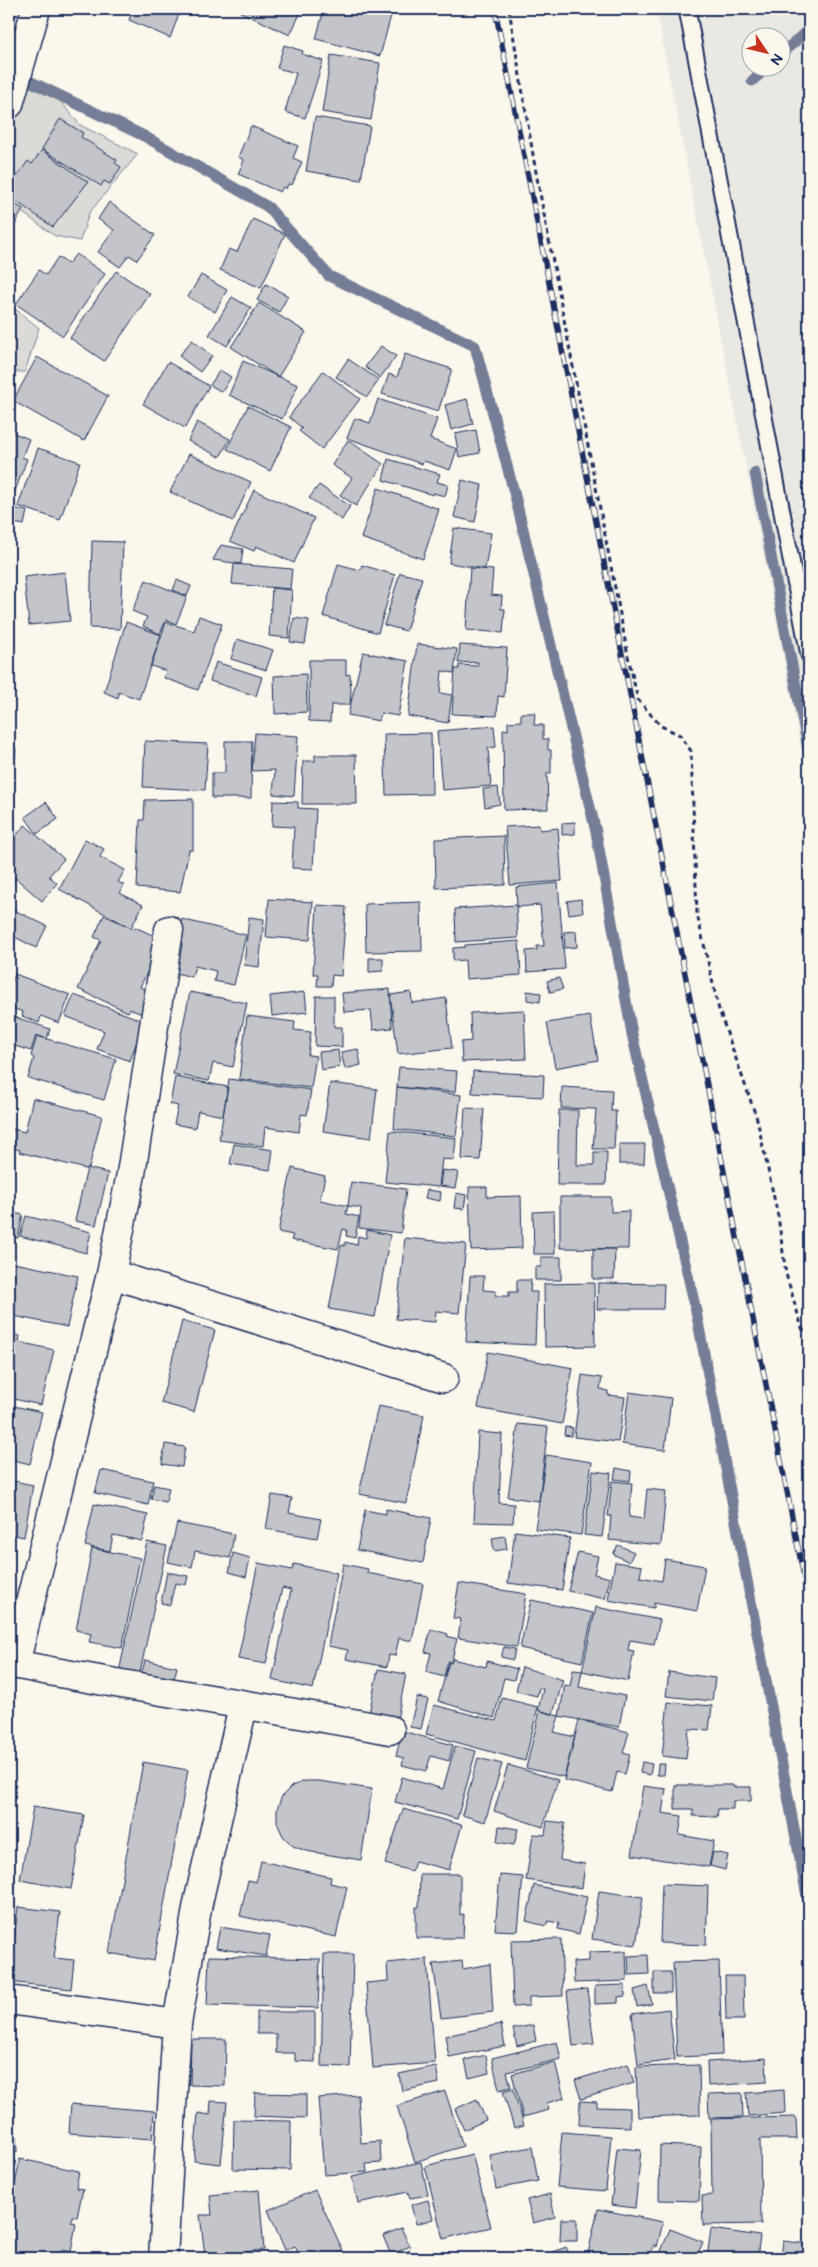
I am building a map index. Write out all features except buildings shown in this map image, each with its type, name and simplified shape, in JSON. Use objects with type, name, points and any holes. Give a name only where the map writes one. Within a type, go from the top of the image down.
[{"type":"street","points":[[9,104],[36,9]]},
{"type":"street","points":[[169,930],[131,1174],[111,1274],[12,1664],[243,1706],[296,1713],[390,1730]]},
{"type":"street","points":[[111,1274],[444,1378]]},
{"type":"street","points":[[163,2258],[177,2024],[198,1903],[243,1706]]},
{"type":"street","points":[[9,2000],[177,2024]]},
{"type":"lane","points":[[687,9],[809,655]]},
{"type":"path","points":[[509,9],[537,176],[630,665],[638,700],[661,726],[680,735],[692,751],[697,914],[719,1010],[757,1119],[778,1216],[786,1274],[802,1328],[809,1338]]},
{"type":"shaded area","points":[[656,9],[809,9],[809,787]]},
{"type":"shaded area","points":[[9,79],[49,87],[80,125],[138,154],[89,213],[80,241],[55,236],[9,203]]},
{"type":"shaded area","points":[[9,304],[39,328],[25,372],[9,372]]},
{"type":"waterway","points":[[790,46],[809,29]]},
{"type":"waterway","points":[[17,75],[144,136],[268,207],[329,276],[475,346],[515,496],[596,832],[632,1034],[695,1306],[809,1907]]},
{"type":"waterway","points":[[752,81],[755,78]]},
{"type":"waterway","points":[[755,473],[809,754]]},
{"type":"railway","points":[[495,9],[809,1603]]}]
